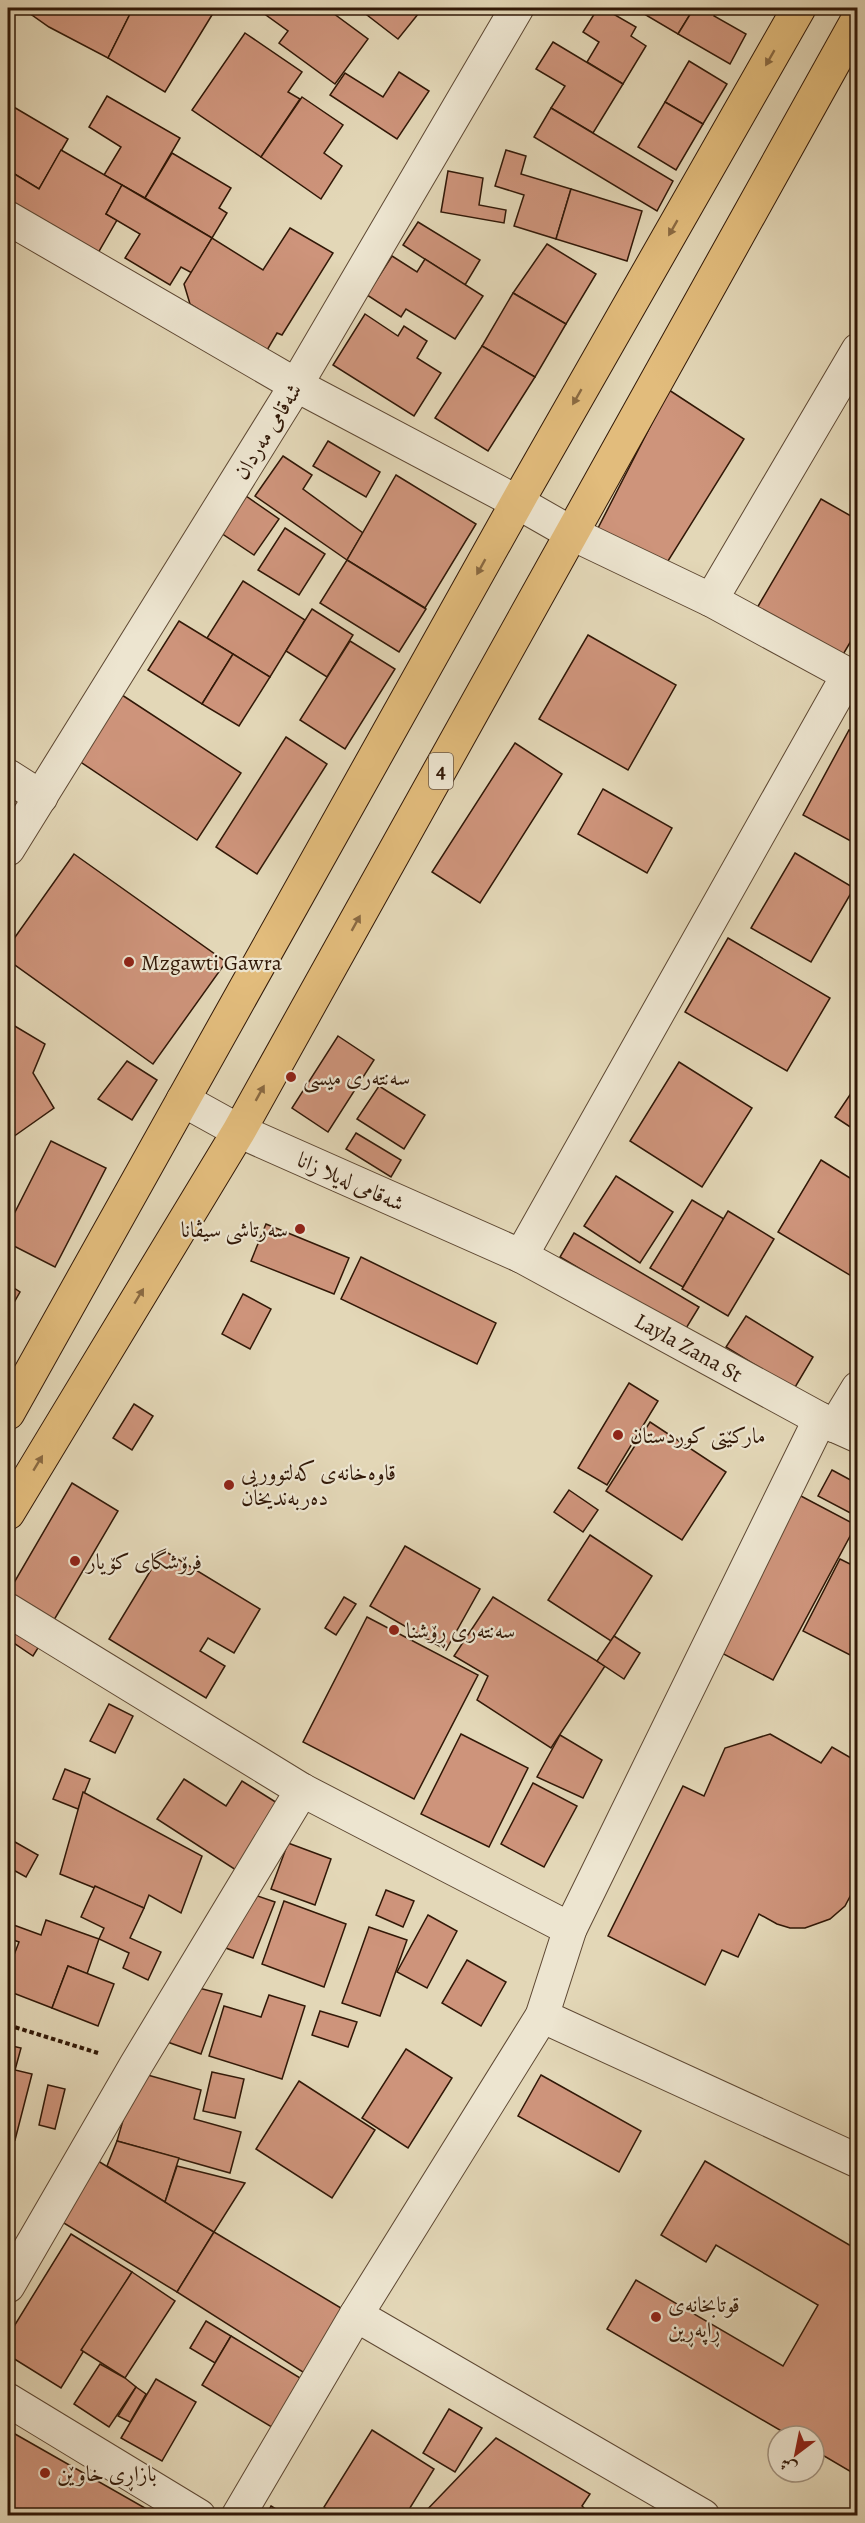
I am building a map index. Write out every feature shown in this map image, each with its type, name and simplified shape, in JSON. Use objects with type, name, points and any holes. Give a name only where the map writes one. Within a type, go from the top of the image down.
[{"type":"highway","points":[[8,1413],[517,502],[799,8]]},
{"type":"highway","name":"4","points":[[8,1513],[239,1131],[858,19]]},
{"type":"street","name":"شەقامی مەردان","points":[[8,849],[296,386],[517,8]]},
{"type":"street","points":[[8,218],[296,386],[517,502],[573,534],[711,600],[853,678],[521,1256]]},
{"type":"street","points":[[711,600],[858,350]]},
{"type":"street","points":[[8,776],[41,796]]},
{"type":"street","name":"شەقامی لەیلا زانا","points":[[183,1100],[239,1131],[521,1256]]},
{"type":"street","name":"Layla Zana St","points":[[521,1256],[838,1427]]},
{"type":"street","points":[[238,2516],[356,2315],[542,2016],[570,1929],[858,1388]]},
{"type":"street","points":[[8,1610],[302,1790],[570,1929]]},
{"type":"street","points":[[8,2286],[136,2065],[302,1790]]},
{"type":"street","points":[[542,2016],[858,2162]]},
{"type":"street","points":[[356,2315],[703,2516]]},
{"type":"street","points":[[8,2400],[200,2516]]},
{"type":"path","points":[[8,2025],[136,2065]]},
{"type":"building","points":[[22,8],[133,8],[108,58],[49,27]]},
{"type":"building","points":[[133,8],[210,8],[215,10],[165,92],[108,58]]},
{"type":"building","points":[[260,8],[326,8],[368,39],[335,84],[279,43],[288,31],[259,10]]},
{"type":"building","points":[[358,8],[423,8],[398,39]]},
{"type":"building","points":[[598,8],[603,8],[636,27],[631,36],[646,46],[623,84],[587,62],[599,42],[583,32]]},
{"type":"building","points":[[634,8],[694,8],[678,34]]},
{"type":"building","points":[[694,8],[717,10],[714,16],[746,34],[730,64],[678,34]]},
{"type":"building","points":[[245,33],[302,72],[288,92],[300,99],[261,157],[192,110]]},
{"type":"building","points":[[553,42],[623,84],[593,133],[551,108],[565,86],[536,69]]},
{"type":"building","points":[[689,61],[727,84],[703,124],[665,102]]},
{"type":"building","points":[[399,72],[429,91],[397,139],[330,95],[345,73],[383,97]]},
{"type":"building","points":[[107,96],[180,138],[145,198],[104,175],[121,147],[89,127]]},
{"type":"building","points":[[302,97],[343,125],[324,153],[342,166],[321,199],[261,157]]},
{"type":"building","points":[[665,102],[703,124],[676,170],[638,147]]},
{"type":"building","points":[[12,106],[68,139],[39,189],[8,170],[8,113]]},
{"type":"building","points":[[551,108],[673,181],[657,211],[534,137]]},
{"type":"building","points":[[61,150],[122,185],[106,214],[117,220],[94,260],[8,210],[8,170],[39,189]]},
{"type":"building","points":[[506,150],[526,156],[521,174],[571,189],[556,239],[514,226],[524,195],[495,186]]},
{"type":"building","points":[[172,153],[231,188],[219,208],[227,213],[212,238],[145,198]]},
{"type":"building","points":[[448,171],[483,178],[479,205],[506,210],[504,223],[441,212]]},
{"type":"building","points":[[122,185],[212,238],[192,273],[181,267],[170,285],[125,258],[140,234],[106,214]]},
{"type":"building","points":[[571,189],[642,211],[627,261],[556,239]]},
{"type":"building","points":[[418,222],[480,260],[465,285],[403,245]]},
{"type":"building","points":[[290,228],[333,253],[282,335],[277,333],[266,352],[190,304],[184,284],[212,238],[263,270]]},
{"type":"building","points":[[547,244],[596,274],[566,324],[513,293]]},
{"type":"building","points":[[392,256],[417,272],[425,259],[483,296],[455,339],[406,309],[401,317],[367,295]]},
{"type":"building","points":[[513,293],[566,324],[535,377],[482,346]]},
{"type":"building","points":[[365,314],[398,336],[404,326],[427,341],[417,358],[441,373],[414,416],[333,365]]},
{"type":"building","points":[[482,346],[535,377],[488,451],[435,418]]},
{"type":"building","points":[[669,390],[744,439],[663,569],[596,532]]},
{"type":"building","points":[[328,441],[380,472],[366,497],[313,466]]},
{"type":"building","points":[[283,456],[312,475],[303,489],[363,533],[347,560],[255,496]]},
{"type":"building","points":[[396,475],[476,524],[425,608],[347,560]]},
{"type":"building","points":[[246,496],[279,519],[254,555],[221,533]]},
{"type":"building","points":[[821,499],[858,520],[858,629],[841,658],[757,608]]},
{"type":"building","points":[[285,528],[325,554],[299,595],[258,570]]},
{"type":"building","points":[[347,560],[426,609],[399,652],[320,603]]},
{"type":"building","points":[[243,581],[305,620],[270,677],[207,638]]},
{"type":"building","points":[[312,609],[353,635],[327,677],[286,651]]},
{"type":"building","points":[[179,621],[233,654],[202,704],[148,670]]},
{"type":"building","points":[[588,635],[676,685],[628,770],[539,719]]},
{"type":"building","points":[[350,641],[395,669],[345,749],[300,720]]},
{"type":"building","points":[[233,654],[270,677],[239,726],[202,704]]},
{"type":"building","points":[[122,695],[241,773],[197,840],[79,761]]},
{"type":"building","points":[[849,730],[858,735],[858,845],[803,815]]},
{"type":"building","points":[[286,737],[327,764],[257,874],[216,847]]},
{"type":"building","points":[[515,743],[562,774],[480,903],[432,872]]},
{"type":"building","points":[[603,789],[672,828],[647,873],[578,834]]},
{"type":"building","points":[[795,853],[854,888],[811,962],[751,928]]},
{"type":"building","points":[[74,854],[226,962],[153,1064],[8,960],[8,947]]},
{"type":"building","points":[[728,938],[830,998],[787,1071],[685,1012]]},
{"type":"building","points":[[8,1022],[45,1044],[33,1073],[54,1108],[13,1137],[8,1127]]},
{"type":"building","points":[[338,1036],[374,1060],[328,1132],[292,1108]]},
{"type":"building","points":[[127,1061],[157,1080],[132,1120],[98,1099]]},
{"type":"building","points":[[679,1062],[752,1108],[702,1187],[630,1141]]},
{"type":"building","points":[[858,1083],[858,1132],[835,1117]]},
{"type":"building","points":[[379,1086],[425,1115],[404,1149],[357,1119]]},
{"type":"building","points":[[356,1133],[401,1160],[391,1177],[346,1149]]},
{"type":"building","points":[[51,1141],[106,1168],[55,1267],[8,1243],[8,1226]]},
{"type":"building","points":[[821,1160],[858,1183],[858,1280],[778,1232]]},
{"type":"building","points":[[616,1176],[673,1212],[640,1263],[584,1226]]},
{"type":"building","points":[[692,1200],[724,1219],[683,1287],[650,1268]]},
{"type":"building","points":[[728,1211],[774,1239],[728,1316],[682,1289]]},
{"type":"building","points":[[266,1224],[349,1258],[334,1294],[251,1261]]},
{"type":"building","points":[[574,1233],[699,1307],[685,1330],[560,1257]]},
{"type":"building","points":[[361,1257],[496,1323],[477,1364],[341,1299]]},
{"type":"building","points":[[8,1284],[20,1292],[8,1313]]},
{"type":"building","points":[[243,1294],[271,1309],[250,1349],[222,1334]]},
{"type":"building","points":[[746,1316],[813,1357],[794,1389],[726,1347]]},
{"type":"building","name":"مارکێتی کوردستان","points":[[629,1383],[658,1401],[607,1485],[578,1468]]},
{"type":"building","points":[[134,1404],[153,1416],[132,1450],[113,1438]]},
{"type":"building","points":[[650,1422],[726,1472],[682,1540],[606,1491]]},
{"type":"building","points":[[832,1470],[858,1484],[858,1517],[818,1496]]},
{"type":"building","points":[[72,1483],[118,1511],[54,1620],[8,1593]]},
{"type":"building","points":[[569,1490],[598,1510],[583,1532],[554,1512]]},
{"type":"building","points":[[799,1495],[856,1525],[773,1680],[716,1650]]},
{"type":"building","points":[[590,1535],[652,1576],[611,1641],[548,1600]]},
{"type":"building","points":[[405,1546],[480,1589],[446,1650],[370,1606]]},
{"type":"building","points":[[163,1550],[260,1609],[234,1653],[208,1638],[200,1651],[225,1666],[206,1698],[109,1639]]},
{"type":"building","points":[[840,1559],[858,1568],[858,1659],[803,1631]]},
{"type":"building","points":[[344,1597],[356,1604],[336,1635],[325,1628]]},
{"type":"building","points":[[493,1597],[605,1666],[551,1748],[477,1700],[488,1676],[454,1656]]},
{"type":"building","points":[[367,1617],[478,1675],[414,1799],[303,1742]]},
{"type":"building","points":[[8,1618],[43,1640],[33,1656],[8,1639]]},
{"type":"building","points":[[614,1636],[640,1653],[624,1679],[597,1661]]},
{"type":"building","points":[[109,1704],[133,1716],[115,1753],[90,1741]]},
{"type":"building","points":[[461,1734],[528,1768],[489,1847],[421,1814]]},
{"type":"building","points":[[770,1734],[821,1763],[832,1747],[858,1762],[858,1891],[854,1889],[845,1906],[830,1919],[805,1928],[790,1928],[759,1914],[738,1957],[722,1950],[705,1985],[608,1936],[683,1786],[704,1796],[725,1748]]},
{"type":"building","points":[[560,1735],[602,1760],[583,1798],[537,1777]]},
{"type":"building","points":[[65,1769],[90,1779],[78,1809],[53,1799]]},
{"type":"building","points":[[184,1779],[226,1806],[242,1781],[282,1806],[239,1872],[157,1819]]},
{"type":"building","points":[[533,1783],[577,1806],[544,1867],[501,1844]]},
{"type":"building","points":[[83,1792],[202,1856],[181,1913],[149,1895],[144,1908],[60,1874]]},
{"type":"building","points":[[8,1838],[38,1855],[26,1877],[8,1867]]},
{"type":"building","points":[[288,1843],[331,1859],[315,1905],[271,1889]]},
{"type":"building","points":[[95,1886],[144,1908],[130,1938],[161,1952],[148,1980],[123,1968],[129,1953],[99,1939],[104,1928],[81,1917]]},
{"type":"building","points":[[386,1890],[414,1901],[403,1927],[376,1915]]},
{"type":"building","points":[[252,1894],[275,1902],[253,1958],[223,1947]]},
{"type":"building","points":[[284,1901],[346,1924],[324,1987],[262,1964]]},
{"type":"building","points":[[428,1915],[457,1931],[427,1988],[397,1972]]},
{"type":"building","points":[[46,1920],[99,1939],[87,1974],[68,1966],[52,2008],[8,1991],[8,1959],[12,1960],[19,1942],[8,1938],[11,1924],[41,1935]]},
{"type":"building","points":[[369,1927],[407,1940],[380,2016],[342,2003]]},
{"type":"building","points":[[467,1960],[506,1982],[481,2026],[442,2003]]},
{"type":"building","points":[[68,1966],[114,1984],[98,2026],[52,2008]]},
{"type":"building","points":[[195,1987],[222,1994],[201,2054],[162,2040]]},
{"type":"building","points":[[269,1995],[305,2006],[282,2079],[209,2056],[224,2006],[261,2017]]},
{"type":"building","points":[[320,2011],[357,2022],[348,2047],[312,2035]]},
{"type":"building","points":[[8,2045],[21,2048],[15,2070],[32,2074],[15,2140],[8,2138]]},
{"type":"building","points":[[406,2049],[452,2078],[408,2148],[362,2118]]},
{"type":"building","points":[[137,2072],[201,2090],[194,2119],[241,2132],[230,2173],[117,2141]]},
{"type":"building","points":[[212,2072],[244,2079],[235,2118],[203,2111]]},
{"type":"building","points":[[541,2075],[641,2131],[619,2172],[518,2116]]},
{"type":"building","points":[[299,2081],[375,2130],[332,2198],[256,2149]]},
{"type":"building","points":[[48,2085],[65,2089],[55,2129],[39,2125]]},
{"type":"building","points":[[117,2141],[179,2158],[165,2202],[107,2166]]},
{"type":"building","points":[[85,2153],[214,2232],[177,2292],[49,2214]]},
{"type":"building","name":"قوتابخانەی ڕاپەڕین","points":[[705,2161],[858,2250],[858,2476],[826,2457],[826,2424],[769,2424],[607,2329],[636,2280],[783,2366],[818,2305],[716,2245],[706,2262],[661,2235]]},
{"type":"building","points":[[177,2166],[245,2183],[214,2232],[165,2202]]},
{"type":"building","points":[[214,2232],[346,2311],[306,2374],[177,2292]]},
{"type":"building","points":[[71,2234],[132,2272],[61,2388],[8,2355],[8,2336]]},
{"type":"building","points":[[132,2272],[175,2301],[125,2378],[81,2350]]},
{"type":"building","points":[[206,2321],[231,2336],[215,2363],[190,2348]]},
{"type":"building","points":[[231,2336],[310,2384],[280,2432],[202,2385]]},
{"type":"building","points":[[100,2364],[136,2387],[109,2427],[74,2404]]},
{"type":"building","points":[[156,2379],[196,2402],[162,2461],[121,2438]]},
{"type":"building","points":[[136,2387],[146,2394],[130,2422],[118,2416]]},
{"type":"building","points":[[449,2409],[482,2428],[455,2472],[423,2453]]},
{"type":"building","name":"بازاڕی خاوێن","points":[[8,2430],[159,2516],[8,2516]]},
{"type":"building","points":[[372,2430],[434,2469],[405,2516],[337,2516],[324,2507]]},
{"type":"building","points":[[496,2438],[590,2494],[582,2506],[592,2516],[421,2516]]},
{"type":"building","points":[[271,2506],[287,2516],[266,2516]]},
{"type":"place","name":"Mzgawti Gawra","points":[[129,962]]},
{"type":"place","name":"سەنتەری میسی","points":[[291,1077]]},
{"type":"place","name":"سەرتاشی سیڤانا","points":[[300,1229]]},
{"type":"place","name":"مارکێتی کوردستان","points":[[618,1435]]},
{"type":"place","name":"قاوەخانەی کەلتووریی دەربەندیخان","points":[[229,1485]]},
{"type":"place","name":"فرۆشگای کۆیار","points":[[75,1561]]},
{"type":"place","name":"سەنتەری ڕۆشنا","points":[[394,1630]]},
{"type":"place","name":"قوتابخانەی ڕاپەڕین","points":[[656,2317]]},
{"type":"place","name":"بازاڕی خاوێن","points":[[45,2473]]}]
